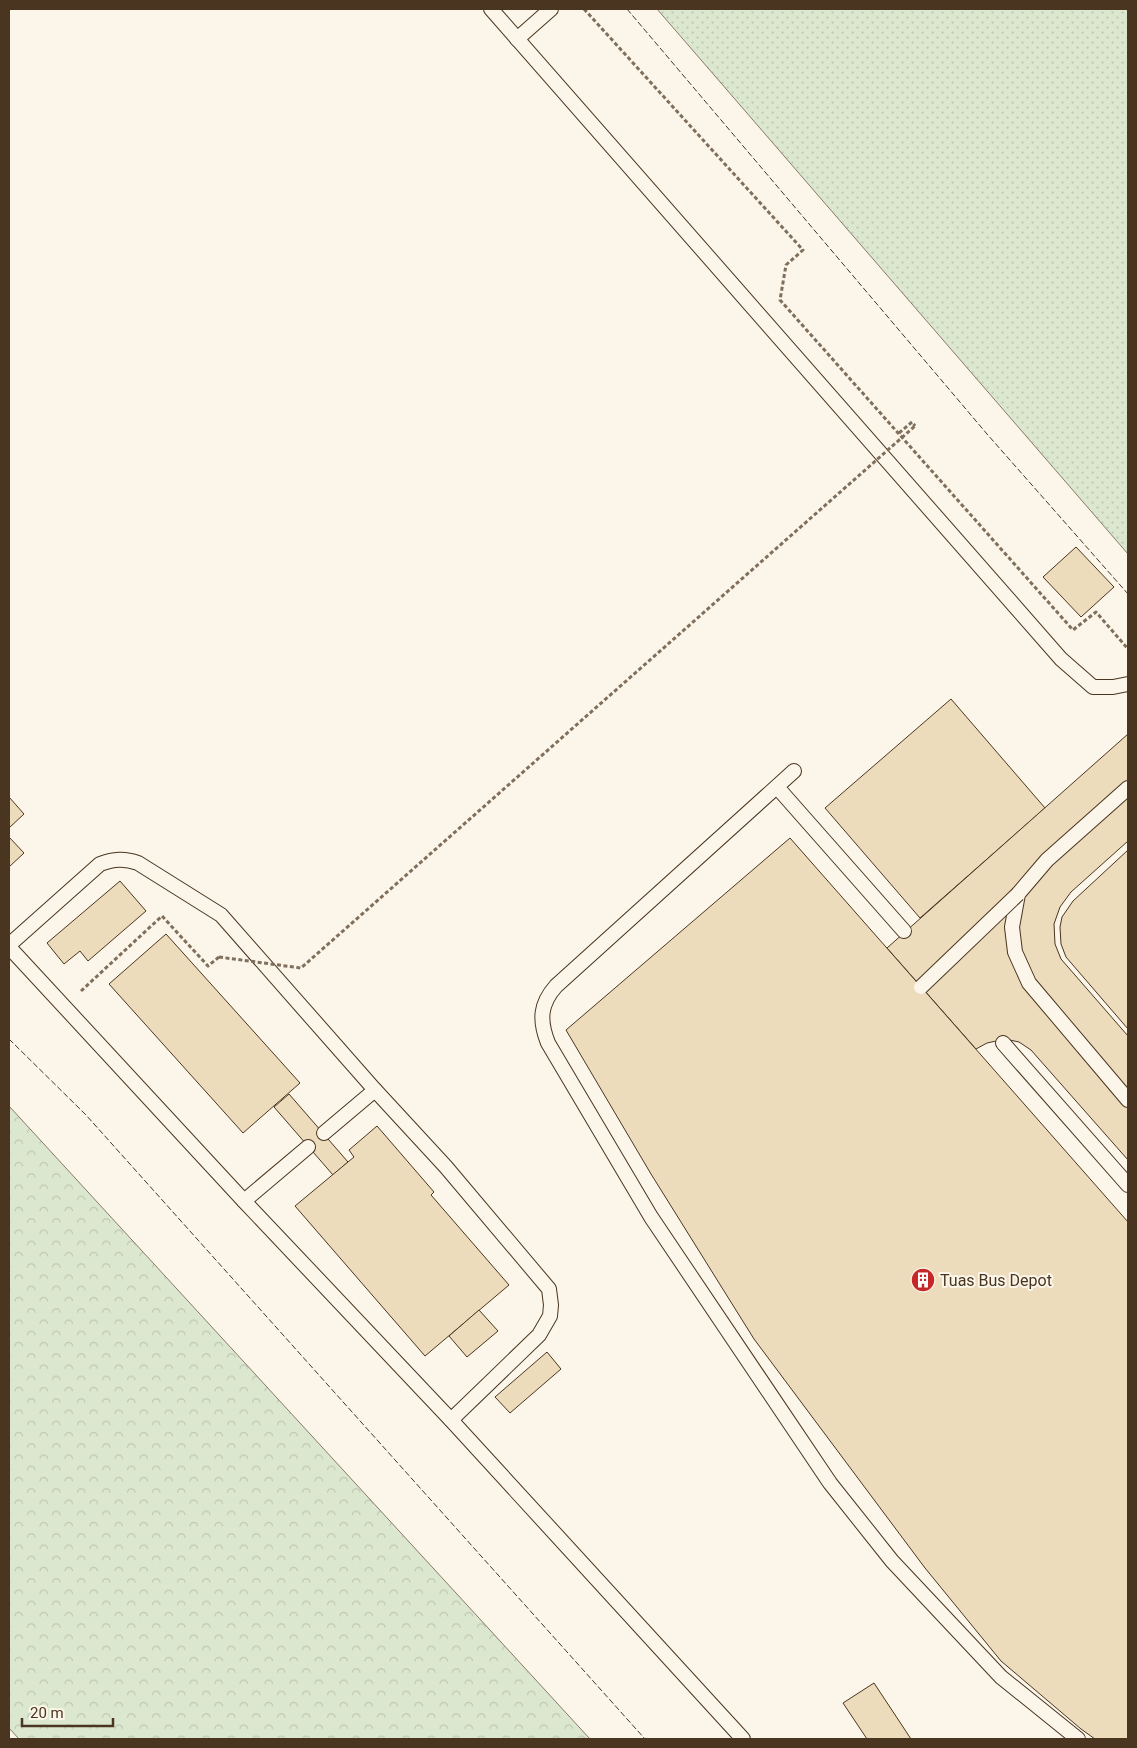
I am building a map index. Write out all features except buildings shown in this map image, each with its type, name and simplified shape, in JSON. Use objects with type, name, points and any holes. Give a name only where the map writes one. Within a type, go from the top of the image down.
[{"type":"lane","points":[[491,9],[1061,659],[1093,687],[1113,687],[1128,684]]},
{"type":"lane","points":[[517,39],[551,9]]},
{"type":"lane","points":[[794,771],[547,995],[542,1012],[542,1029],[548,1043],[651,1216],[830,1484],[892,1561],[1000,1677],[1078,1739]]},
{"type":"lane","points":[[777,787],[904,931]]},
{"type":"lane","points":[[921,987],[1018,894],[1047,860],[1128,788]]},
{"type":"lane","points":[[451,1420],[539,1335],[550,1316],[549,1289],[446,1167],[375,1090],[221,915],[138,863],[128,859],[112,860],[100,864],[9,946],[244,1201],[451,1420],[743,1739]]},
{"type":"lane","points":[[1018,894],[1012,927],[1015,952],[1029,983],[1128,1100]]},
{"type":"lane","points":[[1003,1044],[1128,1185]]},
{"type":"lane","points":[[324,1133],[375,1090]]},
{"type":"lane","points":[[244,1201],[308,1147]]},
{"type":"path","points":[[584,9],[803,250],[786,264],[780,300],[1073,630],[1096,612],[1128,650]]},
{"type":"path","points":[[64,1007],[162,916],[208,966],[219,957],[301,968],[915,426],[912,422],[899,434]]},
{"type":"green space","points":[[657,9],[1128,9],[1128,554]]},
{"type":"green space","points":[[9,1106],[590,1739],[19,1739],[9,1728]]},
{"type":"fence","points":[[627,9],[987,434],[1128,594]]},
{"type":"fence","points":[[9,1039],[86,1115],[645,1739]]},
{"type":"place","name":"Tuas Bus Depot","points":[[923,1280]]}]
